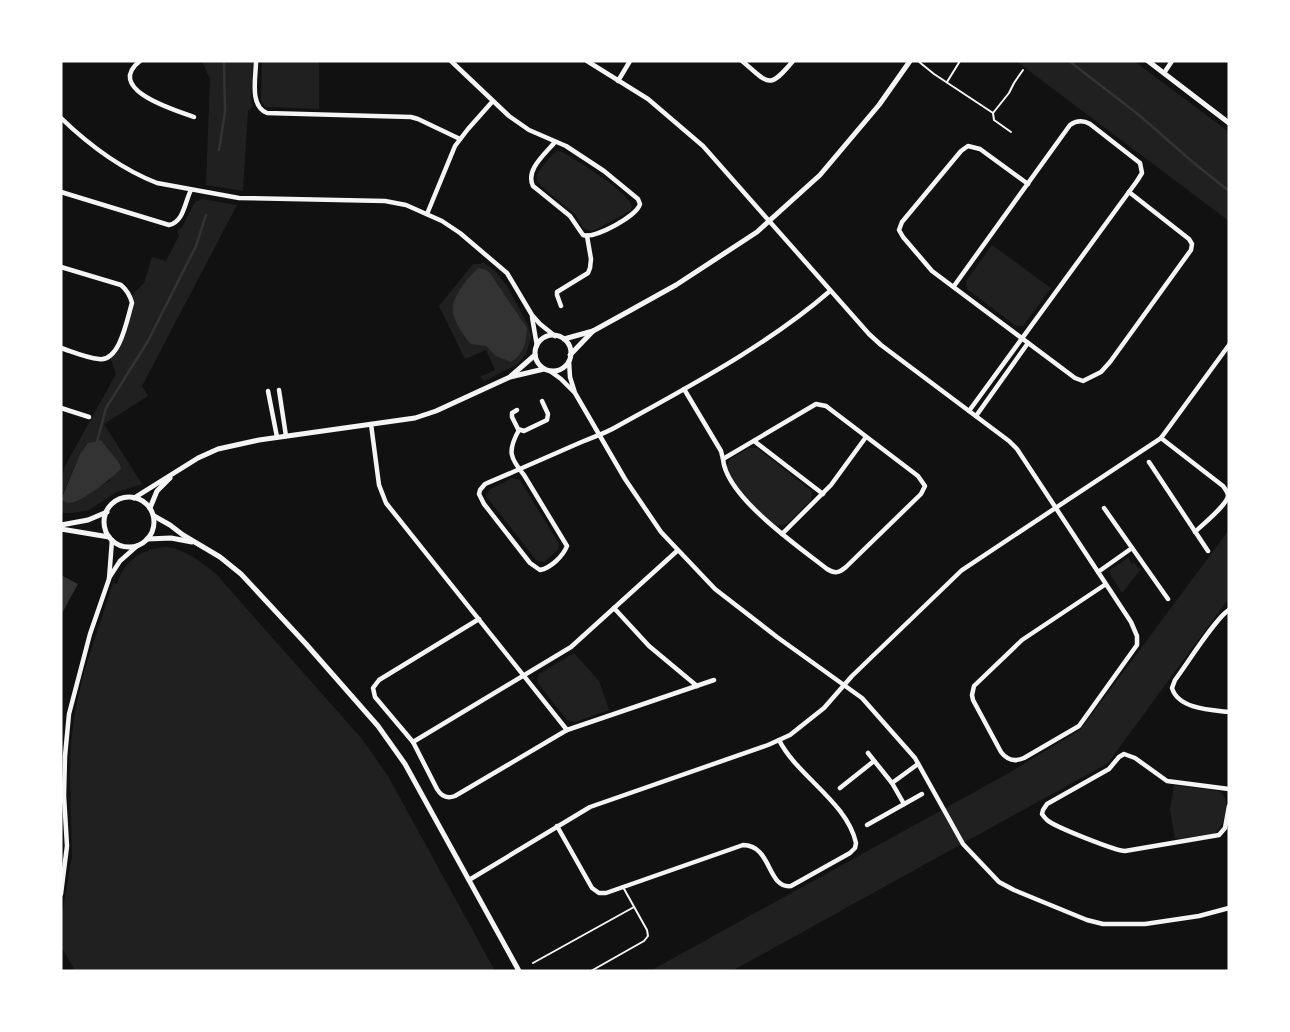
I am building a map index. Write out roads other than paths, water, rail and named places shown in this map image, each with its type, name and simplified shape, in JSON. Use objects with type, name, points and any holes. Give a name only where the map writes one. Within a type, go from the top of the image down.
[{"type":"street","points":[[140,61],[130,71],[129,80],[132,87],[169,108],[194,116]]},
{"type":"street","points":[[256,61],[255,95],[259,108],[267,113],[411,117],[460,139]]},
{"type":"street","points":[[451,61],[492,102],[509,116],[529,130],[566,146],[604,170],[638,199],[640,204],[636,212],[594,236],[587,236],[579,231],[570,216],[533,186],[531,182],[531,173],[554,142]]},
{"type":"street","points":[[587,61],[648,99],[703,146],[863,328],[881,344],[1010,441],[1017,449],[1106,584],[1134,628],[1138,641],[1134,650],[1077,729],[1024,758],[1014,760],[1006,758],[974,703],[972,695],[974,686],[1022,640],[1106,584]]},
{"type":"street","points":[[618,81],[630,61]]},
{"type":"street","points":[[742,61],[765,80],[772,81],[778,78],[793,61]]},
{"type":"street","points":[[61,118],[96,149],[157,183],[239,198],[385,201],[427,214],[452,227],[501,267],[518,289],[532,315],[555,336],[564,339],[593,331],[676,285],[757,232],[820,175],[878,105],[910,61]]},
{"type":"street","points":[[1148,61],[1229,123]]},
{"type":"street","points":[[1164,73],[1172,61]]},
{"type":"street","points":[[427,214],[455,146],[492,102]]},
{"type":"street","points":[[954,286],[1070,125],[1082,121],[1090,124],[1140,163],[1142,172],[1129,192],[969,411]]},
{"type":"street","points":[[1028,184],[980,149],[968,146],[961,151],[902,222],[899,230],[902,238],[932,271],[1075,378],[1083,381],[1094,376],[1110,362],[1190,253],[1192,244],[1189,239],[1129,192]]},
{"type":"street","points":[[61,192],[169,225],[175,224],[180,218],[191,190]]},
{"type":"street","points":[[562,306],[557,292],[588,273],[590,268],[587,236]]},
{"type":"street","points":[[61,267],[121,285],[127,290],[132,303],[115,353],[105,359],[99,359],[61,348]]},
{"type":"street","points":[[519,430],[510,452],[516,466],[520,469],[548,518],[566,543],[564,552],[545,570],[534,567],[484,504],[479,494],[485,484],[520,469],[599,435],[616,427],[684,389],[804,313],[830,291]]},
{"type":"street","points":[[532,315],[536,346],[535,356],[538,363],[561,379],[575,393]]},
{"type":"street","points":[[134,498],[198,458],[218,449],[277,437],[405,420],[425,415],[510,377],[561,369],[593,331]]},
{"type":"street","points":[[536,346],[544,338],[555,336]]},
{"type":"street","points":[[564,339],[569,346],[570,377],[575,393],[648,516],[714,590],[867,703],[918,764],[963,844],[992,876],[1008,888],[1086,920],[1104,924],[1145,924],[1199,916],[1229,908]]},
{"type":"street","points":[[976,416],[1028,343]]},
{"type":"street","points":[[469,880],[596,804],[779,740],[790,734],[824,708],[844,685],[962,570],[1161,438],[1229,345]]},
{"type":"street","points":[[510,377],[535,356]]},
{"type":"street","points":[[684,389],[721,451],[724,469],[736,488],[766,521],[826,570],[838,573],[846,567],[921,494],[925,486],[922,480],[826,406],[816,404],[723,459]]},
{"type":"street","points":[[279,390],[286,436]]},
{"type":"street","points":[[268,391],[277,437]]},
{"type":"street","points":[[519,430],[524,431],[547,420],[548,414],[542,402]]},
{"type":"street","points":[[61,408],[89,417]]},
{"type":"street","points":[[516,410],[512,413],[512,417],[519,430]]},
{"type":"street","points":[[371,424],[379,485],[386,503],[568,730]]},
{"type":"street","points":[[782,534],[823,494],[866,437]]},
{"type":"street","points":[[1161,438],[1227,491],[1228,495],[1225,502],[1195,532]]},
{"type":"street","points":[[754,441],[823,494]]},
{"type":"street","points":[[1149,462],[1208,551]]},
{"type":"street","points":[[150,508],[158,490],[179,470]]},
{"type":"street","points":[[61,894],[67,846],[64,776],[69,714],[90,634],[108,579],[110,538],[105,526],[107,512],[118,500],[134,498],[144,502],[150,508],[154,516],[154,527],[147,540],[120,561],[108,579]]},
{"type":"street","points":[[1104,508],[1168,600]]},
{"type":"street","points":[[61,525],[88,520],[107,512]]},
{"type":"street","points":[[154,516],[220,557],[241,574],[386,735],[405,764],[519,971]]},
{"type":"street","points":[[61,529],[110,538],[123,546],[138,546]]},
{"type":"street","points":[[147,540],[171,538],[197,543]]},
{"type":"street","points":[[1098,572],[1132,548]]},
{"type":"street","points":[[413,742],[571,647],[677,550]]},
{"type":"street","points":[[614,608],[649,646],[697,686]]},
{"type":"street","points":[[1229,610],[1224,613],[1210,631],[1175,680],[1172,688],[1172,691],[1178,697],[1192,706],[1229,712]]},
{"type":"street","points":[[479,619],[379,680],[374,685],[373,692],[375,698],[413,742],[440,793],[450,798],[568,730],[714,680]]},
{"type":"street","points":[[557,826],[594,891],[603,894],[742,844],[753,846],[759,851],[777,881],[787,887],[853,851],[856,841],[841,813],[793,760],[779,740]]},
{"type":"street","points":[[868,753],[892,782],[904,804]]},
{"type":"street","points":[[1229,789],[1166,780],[1135,758],[1124,754],[1118,757],[1109,769],[1047,804],[1042,814],[1049,822],[1103,845],[1125,851],[1219,835],[1227,824],[1229,806]]},
{"type":"street","points":[[840,788],[874,761]]},
{"type":"street","points":[[892,782],[918,764]]},
{"type":"street","points":[[867,825],[922,794]]},
{"type":"lane","points":[[918,61],[992,114],[996,121],[1011,132]]},
{"type":"lane","points":[[947,82],[960,61]]},
{"type":"lane","points":[[992,114],[1009,93],[1023,70]]},
{"type":"lane","points":[[590,971],[647,938],[647,930],[623,887]]},
{"type":"lane","points":[[533,963],[634,907]]},
{"type":"waterway","points":[[219,150],[225,112],[224,61]]},
{"type":"waterway","points":[[1069,61],[1139,115],[1229,191]]},
{"type":"waterway","points":[[97,442],[106,408],[148,341],[196,246],[206,215]]}]
